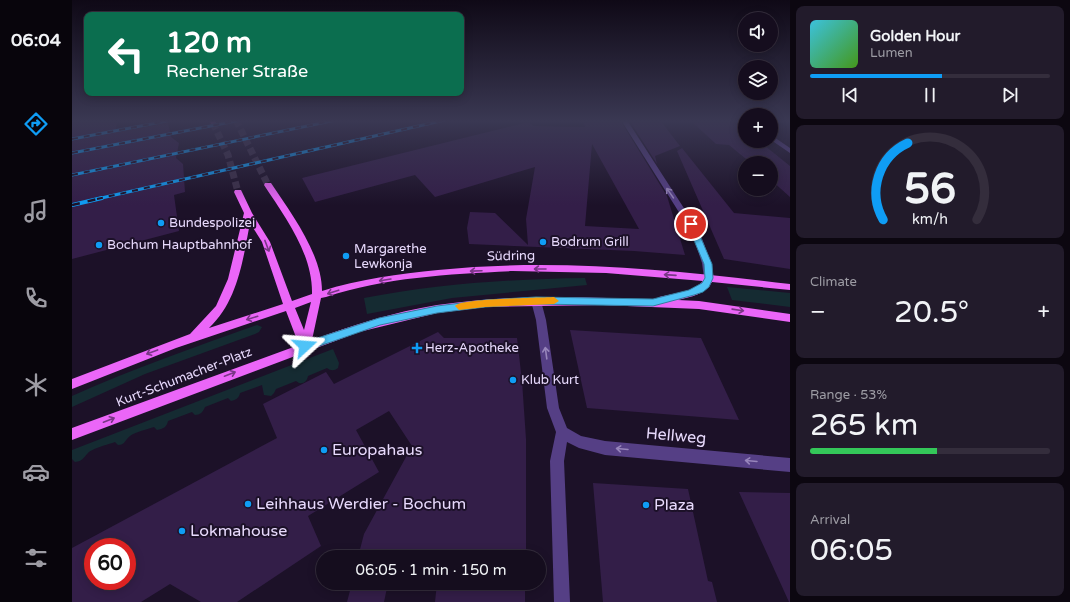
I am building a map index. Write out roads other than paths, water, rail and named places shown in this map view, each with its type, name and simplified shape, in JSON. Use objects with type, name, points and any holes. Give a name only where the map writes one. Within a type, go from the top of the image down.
[{"type":"main road","points":[[268,185],[286,211],[315,270],[317,297],[305,346]]},
{"type":"main road","points":[[238,192],[248,213],[266,242],[305,346]]},
{"type":"main road","points":[[188,339],[211,320],[222,305],[230,290],[235,276],[248,213]]},
{"type":"main road","name":"Südring","points":[[317,297],[350,286],[421,275],[470,271],[563,269],[709,278],[790,287]]},
{"type":"main road","points":[[653,303],[700,290],[706,285],[709,278]]},
{"type":"main road","points":[[72,384],[188,339],[317,297]]},
{"type":"main road","points":[[305,346],[357,328],[415,314],[485,303],[536,301],[699,305],[790,318]]},
{"type":"main road","name":"Kurt-Schumacher-Platz","points":[[72,434],[305,346]]},
{"type":"street","points":[[641,148],[691,224],[708,264],[709,278]]},
{"type":"street","points":[[536,301],[541,320],[553,408],[562,432],[558,461],[562,602]]},
{"type":"street","name":"Hellweg","points":[[562,432],[579,442],[605,448],[790,465]]},
{"type":"tunnel","points":[[225,148],[238,192]]},
{"type":"tunnel","points":[[250,148],[268,185]]},
{"type":"railway","points":[[72,153],[97,148]]},
{"type":"railway","points":[[72,175],[201,148]]},
{"type":"railway","points":[[97,199],[321,148]]},
{"type":"railway","points":[[72,205],[102,198]]},
{"type":"place","name":"Bundespolizei","points":[[161,223]]},
{"type":"place","name":"Bodrum Grill","points":[[543,242]]},
{"type":"place","name":"Bochum Hauptbahnhof","points":[[99,245]]},
{"type":"place","name":"Margarethe Lewkonja","points":[[346,256]]},
{"type":"place","name":"Herz-Apotheke","points":[[417,348]]},
{"type":"place","name":"Klub Kurt","points":[[513,380]]},
{"type":"place","name":"Europahaus","points":[[324,450]]},
{"type":"place","name":"Leihhaus Werdier - Bochum","points":[[248,504]]},
{"type":"place","name":"Plaza","points":[[646,505]]},
{"type":"place","name":"Lokmahouse","points":[[182,531]]}]
